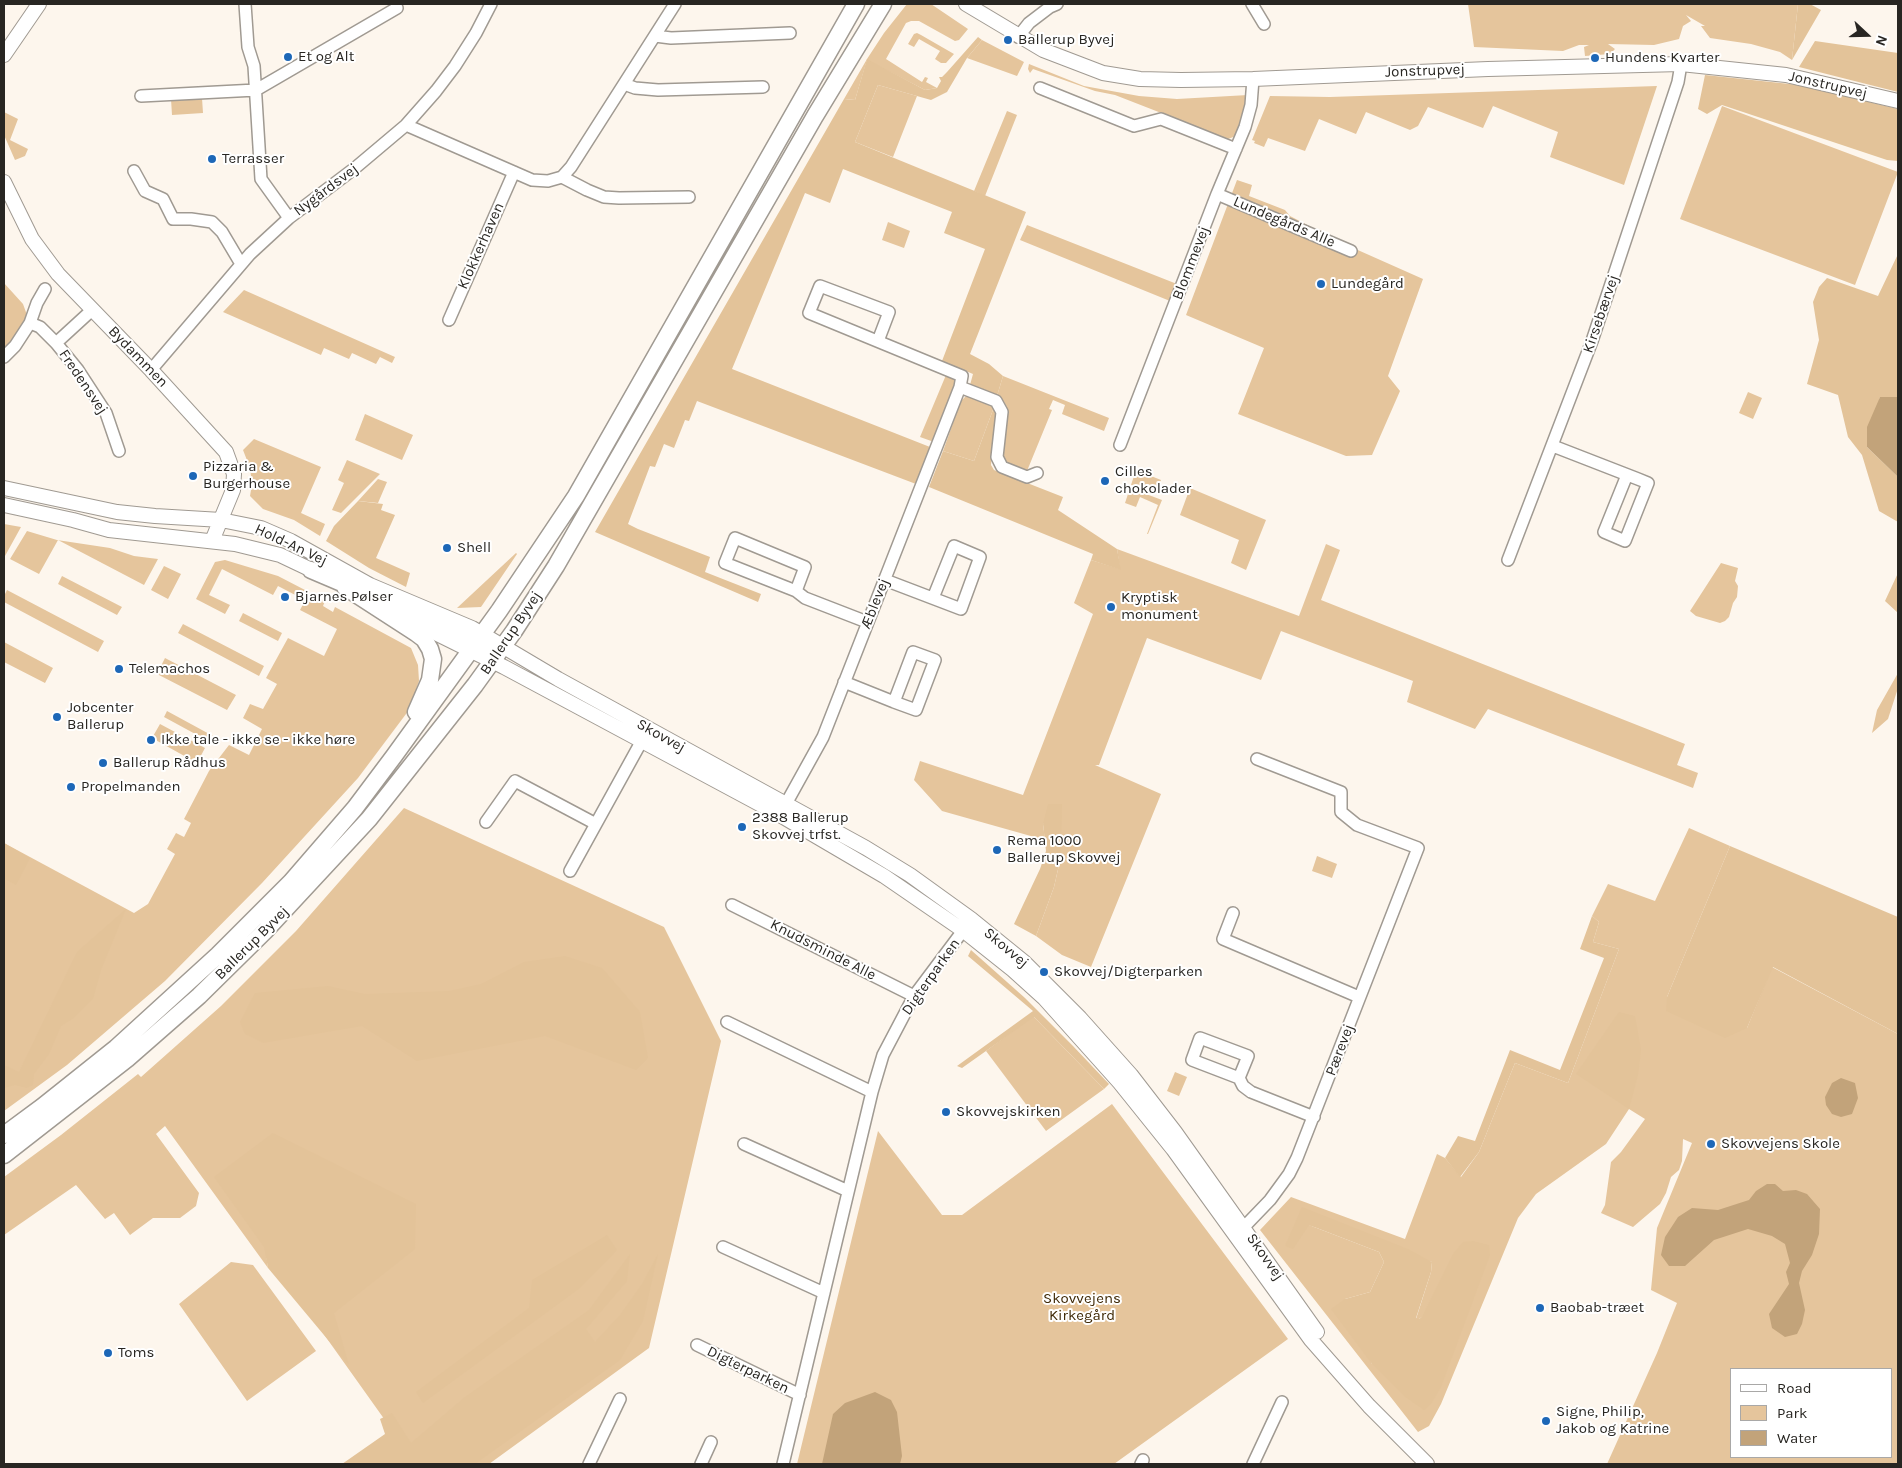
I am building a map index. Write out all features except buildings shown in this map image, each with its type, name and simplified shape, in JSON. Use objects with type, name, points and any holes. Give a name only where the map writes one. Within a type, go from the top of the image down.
[{"type":"main road","name":"Ballerup Byvej","points":[[4,1135],[116,1048],[218,956],[291,882],[355,808],[477,642],[576,496],[856,4]]},
{"type":"main road","name":"Ballerup Byvej","points":[[4,1155],[127,1059],[199,996],[266,931],[335,857],[390,793],[493,661],[556,566],[815,116],[883,4]]},
{"type":"main road","points":[[311,570],[477,642],[492,646],[504,646]]},
{"type":"main road","points":[[345,587],[424,639],[433,659],[430,680],[425,696],[394,756]]},
{"type":"street","points":[[4,55],[39,4]]},
{"type":"street","points":[[245,4],[248,47],[254,66],[260,179],[289,218]]},
{"type":"street","name":"Nygårdsvej","points":[[151,370],[250,254],[289,218],[355,168],[406,125],[455,66],[476,33],[491,4]]},
{"type":"street","points":[[406,125],[532,180],[548,181],[562,177],[571,167],[675,4]]},
{"type":"street","name":"Jonstrupvej","points":[[966,4],[1018,37],[1043,50],[1103,73],[1140,79],[1181,80],[1681,64],[1786,75],[1898,101]]},
{"type":"street","points":[[1018,37],[1029,23],[1057,4]]},
{"type":"street","points":[[1252,4],[1264,24]]},
{"type":"street","points":[[141,96],[256,90],[397,8]]},
{"type":"street","points":[[655,36],[670,38],[790,33]]},
{"type":"street","name":"Kirsebærvej","points":[[1508,560],[1592,341],[1678,82],[1681,64]]},
{"type":"street","name":"Blommevej","points":[[1120,445],[1217,194],[1245,127],[1251,105],[1253,78]]},
{"type":"street","points":[[624,84],[635,88],[658,90],[763,87]]},
{"type":"street","points":[[1040,88],[1134,126],[1161,119],[1236,149]]},
{"type":"street","points":[[134,171],[145,191],[163,199],[173,219],[212,222],[222,232],[242,264]]},
{"type":"street","name":"Klokkerhaven","points":[[449,320],[514,172]]},
{"type":"street","points":[[562,177],[604,197],[689,197]]},
{"type":"street","name":"Bydammen","points":[[4,182],[32,239],[58,274],[151,370],[226,452],[234,474],[233,490],[212,541]]},
{"type":"street","name":"Lundegårds Alle","points":[[1217,194],[1351,251]]},
{"type":"street","points":[[878,342],[890,312],[820,286],[809,313],[878,342],[962,376],[960,387],[996,401],[1002,412],[997,457],[1002,468],[1027,477],[1037,473]]},
{"type":"street","points":[[4,357],[15,346],[30,323],[37,302],[46,289]]},
{"type":"street","name":"Fredensvej","points":[[56,343],[92,310]]},
{"type":"street","name":"Fredensvej","points":[[30,323],[40,327],[78,370],[106,413],[119,451]]},
{"type":"street","name":"Æblevej","points":[[783,810],[823,737],[960,387]]},
{"type":"street","points":[[1553,446],[1648,483],[1625,541],[1604,532],[1627,475]]},
{"type":"street","name":"Hold-An Vej","points":[[4,488],[117,512],[221,520],[261,528],[291,541],[370,585],[468,625],[477,642],[493,661]]},
{"type":"street","name":"Hold-An Vej","points":[[4,505],[109,530],[212,541],[280,555],[345,587],[477,642]]},
{"type":"street","points":[[796,591],[805,566],[735,538],[725,563],[796,591],[805,598],[867,622]]},
{"type":"street","points":[[885,580],[961,609],[980,556],[954,546],[933,598]]},
{"type":"street","name":"Skovvej","points":[[504,646],[645,735]]},
{"type":"street","points":[[844,682],[894,702],[916,710],[934,660],[913,652],[894,702]]},
{"type":"street","name":"Skovvej","points":[[493,661],[645,735],[783,810],[866,848],[902,870],[967,925],[1024,962],[1052,988],[1131,1075],[1164,1118],[1239,1231],[1369,1406],[1426,1464]]},
{"type":"street","points":[[570,871],[645,735]]},
{"type":"street","name":"Pærevej","points":[[1239,1231],[1270,1200],[1289,1174],[1314,1117],[1418,848],[1357,825],[1341,812],[1341,792],[1257,759]]},
{"type":"street","points":[[486,822],[515,781],[596,824]]},
{"type":"street","name":"Knudsminde Alle","points":[[732,905],[914,996]]},
{"type":"street","points":[[1233,913],[1223,939],[1360,997]]},
{"type":"street","name":"Digterparken","points":[[783,1464],[872,1092],[883,1055],[914,996],[967,925]]},
{"type":"street","points":[[727,1022],[872,1092]]},
{"type":"street","points":[[1240,1078],[1192,1060],[1200,1038],[1248,1056],[1240,1078],[1243,1086],[1251,1092],[1314,1117]]},
{"type":"street","points":[[744,1144],[848,1191]]},
{"type":"street","points":[[723,1247],[824,1293]]},
{"type":"street","name":"Digterparken","points":[[697,1345],[800,1395]]},
{"type":"street","points":[[589,1464],[620,1399]]},
{"type":"street","points":[[1253,1464],[1282,1402]]},
{"type":"street","points":[[701,1464],[711,1442]]},
{"type":"green space","points":[[907,4],[931,4],[968,29],[959,40],[955,41],[919,21],[911,21],[906,23],[886,59],[922,82],[925,77],[928,78],[926,82],[937,88],[925,90],[867,60],[855,100],[844,99],[867,59],[884,33]]},
{"type":"green space","points":[[1468,4],[1798,4],[1792,60],[1780,52],[1751,44],[1710,38],[1701,26],[1705,26],[1686,15],[1691,21],[1683,26],[1679,39],[1654,45],[1608,44],[1615,49],[1610,54],[1585,56],[1584,47],[1589,45],[1579,45],[1563,51],[1474,47]]},
{"type":"green space","points":[[917,33],[954,54],[946,63],[941,63],[935,59],[940,51],[919,39],[914,47],[908,44],[914,34]]},
{"type":"green space","points":[[982,40],[1024,62],[1017,76],[967,58]]},
{"type":"green space","points":[[1029,64],[1084,86],[1139,96],[1177,99],[1248,95],[1236,136],[1228,139],[1115,95],[1095,91],[1033,69],[1030,73],[1028,69]]},
{"type":"green space","points":[[878,85],[917,96],[893,157],[855,142]]},
{"type":"green space","points":[[1657,86],[1624,185],[1550,157],[1558,132],[1493,106],[1483,128],[1428,107],[1418,126],[1410,130],[1366,112],[1356,134],[1319,119],[1305,151],[1268,138],[1264,147],[1254,143],[1255,141],[1252,140],[1270,96],[1330,97]]},
{"type":"green space","points":[[202,98],[203,113],[172,115],[171,99]]},
{"type":"green space","points":[[1722,106],[1898,172],[1855,285],[1680,219]]},
{"type":"green space","points":[[1007,111],[1017,115],[985,196],[974,191]]},
{"type":"green space","points":[[4,112],[18,119],[10,140],[28,149],[25,156],[15,160],[4,135]]},
{"type":"green space","points":[[1237,180],[1252,185],[1249,196],[1285,210],[1290,216],[1342,243],[1423,279],[1388,376],[1400,391],[1372,455],[1346,456],[1238,414],[1264,348],[1186,315]]},
{"type":"green space","points":[[888,222],[910,231],[904,248],[882,240]]},
{"type":"green space","points":[[1027,225],[1177,284],[1170,301],[1020,240]]},
{"type":"green space","points":[[4,283],[23,304],[27,315],[11,345],[4,351]]},
{"type":"green space","points":[[244,290],[395,357],[392,363],[380,357],[376,364],[352,353],[349,359],[324,348],[321,355],[223,312]]},
{"type":"green space","points":[[946,375],[954,378],[956,383],[934,442],[920,437]]},
{"type":"green space","points":[[1003,376],[1109,418],[1104,431],[1062,414],[1065,405],[1053,400],[1049,409],[1052,410],[1027,471],[1001,461],[1007,407],[997,396]]},
{"type":"green space","points":[[1748,392],[1762,398],[1753,419],[1739,413]]},
{"type":"green space","points":[[966,396],[994,407],[974,461],[943,451],[961,401]]},
{"type":"green space","points":[[365,414],[413,435],[402,460],[355,440]]},
{"type":"green space","points":[[254,439],[321,467],[301,513],[325,524],[320,536],[294,520],[263,509],[250,496],[252,484],[250,468],[243,450]]},
{"type":"green space","points":[[347,460],[380,474],[341,513],[332,510],[344,483],[338,480]]},
{"type":"green space","points":[[1136,470],[1161,480],[1156,494],[1131,485]]},
{"type":"green space","points":[[378,479],[387,482],[378,503],[358,501]]},
{"type":"green space","points":[[1130,488],[1162,500],[1148,534],[1158,505],[1140,497],[1136,507],[1125,503]]},
{"type":"green space","points":[[1190,488],[1266,520],[1246,570],[1231,563],[1239,540],[1180,515]]},
{"type":"green space","points":[[4,524],[21,527],[5,556],[4,556]]},
{"type":"green space","points":[[27,531],[58,540],[39,574],[10,559]]},
{"type":"green space","points":[[58,540],[110,548],[134,556],[158,559],[144,585]]},
{"type":"green space","points":[[1326,544],[1340,550],[1321,600],[1685,744],[1677,765],[1698,773],[1693,788],[1488,709],[1475,729],[1407,702],[1413,681],[1281,631],[1261,680],[1147,638],[1099,765],[1095,765],[1161,794],[1091,967],[1062,955],[1036,936],[1054,887],[1061,856],[1061,805],[1043,824],[1045,840],[942,811],[914,780],[920,761],[1023,795],[1093,614],[1074,603],[1091,560],[1120,569],[1117,549],[1299,616]]},
{"type":"green space","points":[[516,553],[481,607],[457,608]]},
{"type":"green space","points":[[225,560],[278,576],[305,590],[301,598],[278,586],[273,595],[222,569],[209,595],[230,605],[225,614],[196,599],[215,562]]},
{"type":"green space","points":[[1721,563],[1738,568],[1735,581],[1738,586],[1737,597],[1729,617],[1720,623],[1696,616],[1690,611]]},
{"type":"green space","points":[[164,566],[181,574],[168,599],[151,590]]},
{"type":"green space","points":[[62,576],[122,607],[117,615],[58,584]]},
{"type":"green space","points":[[7,590],[104,641],[98,652],[4,602]]},
{"type":"green space","points":[[309,593],[325,601],[323,606],[333,612],[335,607],[411,648],[418,665],[419,681],[409,710],[358,778],[262,883],[165,981],[67,1065],[4,1111],[4,843],[134,913],[148,904],[175,854],[167,849],[176,833],[184,837],[191,823],[184,819],[209,771],[229,745],[249,755],[262,729],[243,718],[250,704],[263,709],[277,684],[266,678],[288,638],[324,656],[337,629],[300,610]]},
{"type":"green space","points":[[243,613],[282,633],[278,641],[239,621]]},
{"type":"green space","points":[[183,624],[264,666],[259,676],[178,633]]},
{"type":"green space","points":[[4,642],[53,668],[45,683],[4,662]]},
{"type":"green space","points":[[165,658],[236,695],[227,710],[157,674]]},
{"type":"green space","points":[[1898,673],[1898,688],[1888,719],[1872,733],[1877,710]]},
{"type":"green space","points":[[167,711],[213,736],[210,742],[164,717]]},
{"type":"green space","points":[[160,724],[205,748],[197,763],[152,738]]},
{"type":"green space","points":[[404,808],[664,927],[721,1041],[649,1348],[489,1464],[344,1464],[392,1430],[266,1253],[268,1268],[165,1126],[156,1134],[199,1193],[196,1206],[180,1218],[153,1218],[130,1235],[114,1213],[105,1219],[76,1185],[4,1235],[4,1177],[138,1074],[141,1077],[221,1006],[296,931]]},
{"type":"green space","points":[[1689,828],[1730,846],[1667,997],[1747,1028],[1772,967],[1898,1034],[1898,1464],[1607,1464],[1657,1353],[1677,1303],[1651,1290],[1657,1228],[1692,1143],[1683,1139],[1682,1161],[1679,1170],[1671,1177],[1660,1204],[1633,1227],[1601,1213],[1605,1205],[1611,1162],[1621,1152],[1645,1119],[1629,1109],[1606,1144],[1536,1194],[1518,1218],[1441,1404],[1429,1426],[1418,1432],[1260,1230],[1291,1197],[1405,1239],[1437,1154],[1445,1158],[1461,1177],[1479,1152],[1515,1063],[1568,1083],[1619,949],[1593,942],[1599,922],[1592,916],[1608,884],[1655,901]],"holes":[[[1309,1225],[1432,1262],[1431,1272],[1416,1319],[1422,1317],[1372,1364],[1345,1299],[1370,1292],[1384,1262],[1379,1252]]]},
{"type":"green space","points":[[1317,856],[1337,864],[1332,878],[1312,871]]},
{"type":"green space","points":[[1033,1016],[1104,1089],[1046,1131],[986,1051]]},
{"type":"green space","points":[[1175,1072],[1187,1077],[1179,1096],[1167,1091]]},
{"type":"green space","name":"Skovvejens Kirkegård","points":[[1112,1104],[1288,1339],[1114,1464],[797,1464],[878,1131],[942,1215],[962,1215]]},
{"type":"green space","points":[[231,1262],[253,1265],[316,1351],[247,1401],[179,1304]]},
{"type":"shaded area","points":[[1798,4],[1810,4],[1821,10],[1792,60]]},
{"type":"shaded area","points":[[978,37],[982,40],[967,58],[947,92],[931,100],[878,85],[855,142],[1026,212],[970,354],[989,364],[1003,376],[997,396],[970,385],[973,374],[942,361],[985,249],[944,233],[952,212],[843,169],[830,203],[805,193],[732,369],[930,447],[916,484],[697,401],[689,421],[685,420],[674,448],[664,444],[655,467],[650,466],[628,524],[710,557],[705,572],[761,594],[758,602],[595,532],[844,99],[855,100],[867,59],[925,90],[937,88],[941,81],[939,77],[942,77],[947,72]]},
{"type":"shaded area","points":[[1815,41],[1898,53],[1898,92],[1799,67]]},
{"type":"shaded area","points":[[1705,75],[1799,85],[1898,109],[1898,161],[1887,160],[1722,105],[1707,114],[1698,109]]},
{"type":"shaded area","points":[[1898,254],[1898,397],[1880,397],[1867,447],[1898,477],[1898,522],[1879,511],[1862,455],[1848,437],[1838,395],[1807,384],[1819,340],[1813,302],[1819,287],[1827,278],[1878,296]]},
{"type":"shaded area","points":[[994,407],[996,412],[991,465],[994,470],[1063,497],[1058,510],[1117,549],[1121,570],[1091,560],[1093,554],[929,487],[943,451],[974,461]]},
{"type":"shaded area","points":[[358,501],[383,504],[381,510],[395,515],[376,558],[410,573],[406,587],[369,568],[326,541],[334,526]]},
{"type":"shaded area","points":[[1898,573],[1898,613],[1885,601]]},
{"type":"shaded area","points":[[1048,804],[1062,804],[1061,856],[1054,887],[1036,936],[1014,924],[1040,869],[1046,851],[1043,824]]},
{"type":"shaded area","points":[[4,843],[30,858],[16,885],[5,879],[4,882]]},
{"type":"shaded area","points":[[1730,846],[1898,917],[1898,1034],[1773,967],[1747,1028],[1725,1038],[1666,1011],[1667,997]]},
{"type":"shaded area","points":[[126,909],[101,970],[93,999],[74,1018],[61,1026],[49,1054],[34,1074],[33,1085],[27,1088],[15,1085],[4,1088],[4,1065],[19,1072],[77,952]]},
{"type":"shaded area","points":[[1592,916],[1599,922],[1593,942],[1619,949],[1568,1083],[1515,1063],[1479,1152],[1460,1177],[1445,1158],[1458,1136],[1475,1141],[1510,1050],[1560,1070],[1604,958],[1580,949]]},
{"type":"shaded area","points":[[971,950],[1025,998],[1073,1046],[1109,1084],[1104,1089],[1034,1017],[962,1068],[957,1066],[1033,1011],[968,956]]},
{"type":"shaded area","points":[[565,956],[602,968],[640,1012],[648,1058],[636,1070],[545,1036],[417,1061],[362,1026],[263,1043],[245,1034],[240,1022],[255,993],[328,986],[365,994],[449,991],[481,984],[524,962]]},
{"type":"shaded area","points":[[1619,1012],[1635,1016],[1641,1050],[1638,1075],[1629,1109],[1576,1074]]},
{"type":"shaded area","points":[[273,1133],[416,1204],[415,1249],[334,1313],[349,1365],[268,1268],[264,1247],[214,1177]]},
{"type":"shaded area","points":[[1302,1207],[1408,1249],[1432,1262],[1431,1272],[1416,1318],[1419,1319],[1422,1317],[1453,1254],[1463,1242],[1473,1241],[1489,1245],[1490,1255],[1441,1387],[1431,1404],[1424,1410],[1404,1396],[1372,1364],[1331,1309],[1345,1299],[1370,1292],[1384,1262],[1379,1252],[1309,1225],[1293,1249],[1285,1246]]},
{"type":"shaded area","points":[[607,1235],[617,1250],[580,1288],[423,1403],[416,1392],[529,1308],[532,1280]]},
{"type":"shaded area","points":[[630,1254],[627,1281],[586,1329],[595,1342],[620,1315],[642,1284],[658,1254],[643,1321],[620,1360],[475,1464],[342,1464],[385,1434],[380,1419],[392,1413],[411,1443],[465,1397],[589,1310]]},
{"type":"water","points":[[1880,397],[1898,397],[1898,477],[1867,447],[1867,427]]},
{"type":"water","points":[[1841,1078],[1855,1083],[1858,1098],[1852,1114],[1841,1117],[1832,1114],[1826,1105],[1825,1097],[1832,1083]]},
{"type":"water","points":[[1767,1184],[1775,1184],[1783,1191],[1796,1190],[1807,1194],[1820,1209],[1819,1234],[1812,1255],[1802,1271],[1799,1283],[1805,1310],[1802,1324],[1797,1334],[1785,1337],[1772,1328],[1769,1314],[1789,1284],[1786,1272],[1790,1263],[1785,1244],[1772,1236],[1748,1229],[1714,1240],[1685,1266],[1669,1266],[1661,1255],[1665,1237],[1678,1217],[1692,1208],[1718,1210],[1749,1200],[1756,1191]]},
{"type":"water","points":[[875,1392],[891,1400],[897,1412],[902,1456],[900,1464],[822,1464],[833,1414],[845,1403]]},
{"type":"place","name":"Ballerup Byvej","points":[[1008,40]]},
{"type":"place","name":"Et og Alt","points":[[288,57]]},
{"type":"place","name":"Hundens Kvarter","points":[[1595,58]]},
{"type":"place","name":"Terrasser","points":[[212,159]]},
{"type":"place","name":"Lundegård","points":[[1321,284]]},
{"type":"place","name":"Pizzaria & Burgerhouse","points":[[193,476]]},
{"type":"place","name":"Cilles chokolader","points":[[1105,481]]},
{"type":"place","name":"Shell","points":[[447,548]]},
{"type":"place","name":"Bjarnes Pølser","points":[[285,597]]},
{"type":"place","name":"Kryptisk monument","points":[[1111,607]]},
{"type":"place","name":"Telemachos","points":[[119,669]]},
{"type":"place","name":"Jobcenter Ballerup","points":[[57,717]]},
{"type":"place","name":"Ikke tale - ikke se - ikke høre","points":[[151,740]]},
{"type":"place","name":"Ballerup Rådhus","points":[[103,763]]},
{"type":"place","name":"Propelmanden","points":[[71,787]]},
{"type":"place","name":"2388 Ballerup Skovvej trfst.","points":[[742,827]]},
{"type":"place","name":"Rema 1000 Ballerup Skovvej","points":[[997,850]]},
{"type":"place","name":"Skovvej/Digterparken","points":[[1044,972]]},
{"type":"place","name":"Skovvejskirken","points":[[946,1112]]},
{"type":"place","name":"Skovvejens Skole","points":[[1711,1144]]},
{"type":"place","name":"Baobab-træet","points":[[1540,1308]]},
{"type":"place","name":"Toms","points":[[108,1353]]},
{"type":"place","name":"Signe, Philip, Jakob og Katrine","points":[[1546,1421]]}]
